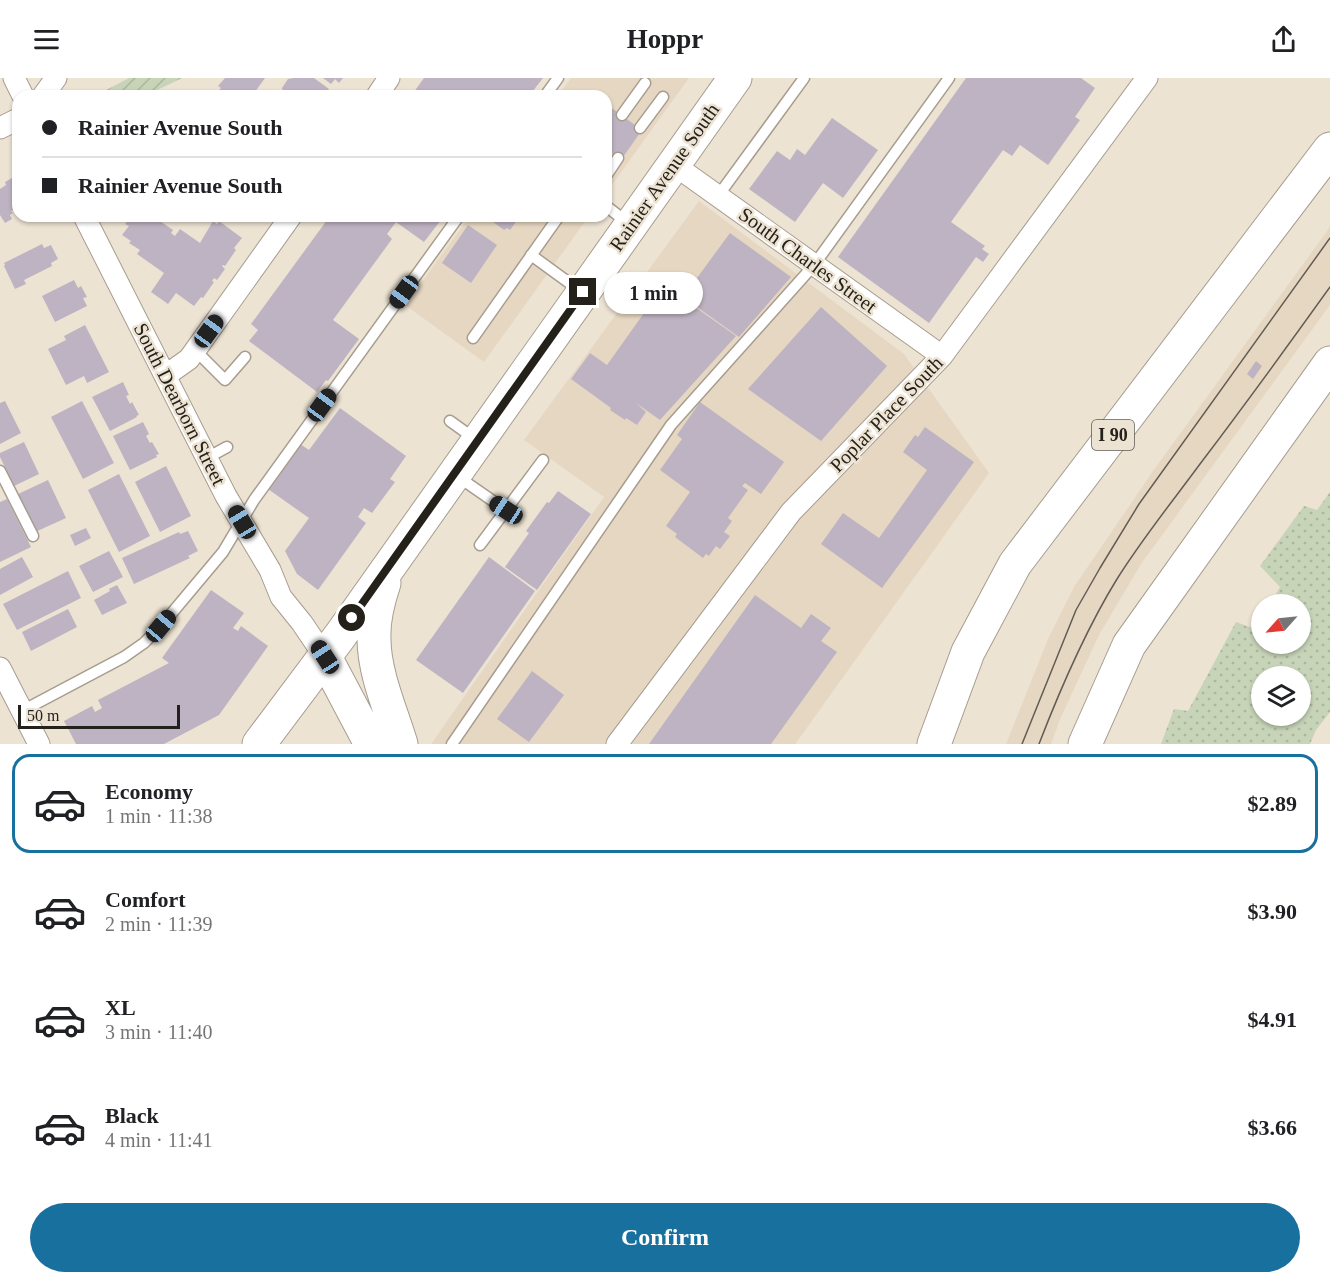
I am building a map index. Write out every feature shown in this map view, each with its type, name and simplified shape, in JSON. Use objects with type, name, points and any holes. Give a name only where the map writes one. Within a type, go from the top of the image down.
[{"type":"main road","name":"Rainier Avenue South","points":[[259,744],[325,657],[583,292],[618,215],[673,164],[735,78]]},
{"type":"main road","name":"I 90","points":[[934,744],[968,652],[1015,564],[1330,149]]},
{"type":"main road","points":[[1085,744],[1129,645],[1330,363]]},
{"type":"main road","points":[[390,564],[378,601],[374,639],[377,668],[401,744]]},
{"type":"main road","name":"South Dearborn Street","points":[[325,657],[371,744]]},
{"type":"street","name":"Poplar Place South","points":[[617,744],[791,512],[942,356],[1147,78]]},
{"type":"street","name":"South Charles Street","points":[[673,164],[942,356]]},
{"type":"street","name":"South Dearborn Street","points":[[87,222],[226,496],[270,570],[281,597],[325,657]]},
{"type":"street","points":[[165,376],[189,359],[287,222]]},
{"type":"street","points":[[0,669],[39,744]]},
{"type":"lane","points":[[718,196],[804,78]]},
{"type":"lane","points":[[452,744],[670,425],[814,265],[949,78]]},
{"type":"lane","points":[[622,115],[645,84]]},
{"type":"lane","points":[[640,128],[663,96]]},
{"type":"lane","points":[[612,167],[618,158]]},
{"type":"lane","points":[[22,711],[124,657],[144,643],[161,626],[223,552],[254,500],[455,222]]},
{"type":"lane","points":[[473,338],[555,222]]},
{"type":"lane","points":[[531,255],[583,292]]},
{"type":"lane","points":[[195,350],[225,380],[245,357]]},
{"type":"lane","points":[[450,421],[478,441]]},
{"type":"lane","points":[[207,458],[227,447]]},
{"type":"lane","points":[[480,545],[543,460]]},
{"type":"lane","points":[[0,471],[33,536]]},
{"type":"lane","points":[[454,474],[506,510]]},
{"type":"lane","points":[[0,500],[11,494]]},
{"type":"shaded area","points":[[571,78],[689,78],[612,185],[612,90],[562,90]]},
{"type":"shaded area","points":[[699,201],[904,354],[989,473],[796,744],[431,744],[604,497],[524,440]]},
{"type":"shaded area","points":[[466,222],[585,222],[484,362],[405,305]]},
{"type":"shaded area","points":[[1330,227],[1330,305],[1141,564],[1099,635],[1051,744],[1006,744],[1048,639],[1074,587],[1153,471]]},
{"type":"green space","points":[[129,78],[182,78],[157,90],[106,90]]},
{"type":"green space","points":[[1330,492],[1330,712],[1316,730],[1310,744],[1161,744],[1174,709],[1188,711],[1236,622],[1251,628],[1251,654],[1311,654],[1311,594],[1276,594],[1280,587],[1260,566],[1304,506],[1317,510]]},
{"type":"building","points":[[225,78],[265,78],[256,90],[219,90],[221,88],[218,86]]},
{"type":"building","points":[[314,78],[329,89],[282,90],[288,79]]},
{"type":"building","points":[[323,78],[343,78],[339,83],[335,79],[331,84]]},
{"type":"building","points":[[424,78],[543,78],[534,90],[415,90]]},
{"type":"building","points":[[966,78],[1081,78],[1095,88],[1075,117],[1080,120],[1048,165],[1020,145],[1012,156],[1003,150],[951,222],[985,246],[982,249],[989,254],[983,262],[976,257],[929,323],[838,257]]},
{"type":"building","points":[[612,108],[642,130],[621,160],[612,153]]},
{"type":"building","points":[[832,118],[878,150],[843,198],[823,183],[795,222],[749,189],[777,151],[790,160],[797,149],[805,155]]},
{"type":"building","points":[[12,178],[12,214],[10,215],[12,219],[5,223],[0,215],[0,189],[6,185],[5,182]]},
{"type":"building","points":[[126,222],[161,222],[173,230],[171,233],[175,236],[180,229],[200,243],[212,222],[217,224],[220,222],[242,238],[225,266],[222,266],[225,269],[217,280],[214,278],[212,281],[214,282],[203,298],[201,297],[194,306],[176,293],[168,304],[151,292],[164,273],[137,254],[140,250],[122,235],[129,226],[125,224]]},
{"type":"building","points":[[326,222],[396,222],[387,234],[392,239],[333,320],[359,339],[317,392],[249,341],[258,330],[251,324]]},
{"type":"building","points":[[396,222],[439,222],[424,242]]},
{"type":"building","points":[[493,222],[516,222],[510,230],[507,228],[504,230]]},
{"type":"building","points":[[468,225],[497,245],[471,283],[442,263]]},
{"type":"building","points":[[730,233],[791,277],[739,337],[683,297]]},
{"type":"building","points":[[42,244],[44,248],[51,245],[58,259],[51,263],[52,266],[24,280],[26,284],[15,289],[4,263]]},
{"type":"building","points":[[74,280],[78,288],[81,286],[87,297],[83,298],[87,306],[55,322],[42,296]]},
{"type":"building","points":[[664,285],[736,336],[660,420],[636,403],[646,412],[637,425],[610,410],[611,408],[571,379],[590,353],[607,365]]},
{"type":"building","points":[[821,307],[887,366],[821,441],[748,389]]},
{"type":"building","points":[[85,325],[109,372],[87,383],[84,376],[66,385],[48,349],[66,340],[64,336]]},
{"type":"building","points":[[1256,361],[1262,366],[1253,379],[1247,374]]},
{"type":"building","points":[[123,382],[129,395],[126,396],[139,415],[110,431],[92,397]]},
{"type":"building","points":[[5,401],[21,433],[0,444],[0,403]]},
{"type":"building","points":[[82,401],[114,463],[83,479],[51,417]]},
{"type":"building","points":[[700,402],[784,462],[761,494],[745,483],[742,486],[748,490],[728,518],[732,521],[724,532],[730,536],[720,549],[716,546],[709,556],[706,554],[703,558],[675,537],[677,534],[666,526],[690,492],[660,470],[682,439],[677,435]]},
{"type":"building","points":[[340,408],[406,456],[390,479],[395,482],[372,513],[364,508],[358,517],[366,523],[318,590],[297,574],[285,551],[309,518],[268,489],[300,444],[309,450]]},
{"type":"building","points":[[143,422],[149,434],[146,436],[159,454],[130,470],[113,436]]},
{"type":"building","points":[[925,427],[974,462],[882,588],[821,544],[843,513],[879,538],[927,470],[903,452],[915,435],[918,437]]},
{"type":"building","points":[[24,442],[39,474],[14,486],[0,453]]},
{"type":"building","points":[[166,466],[191,516],[160,532],[135,482]]},
{"type":"building","points":[[119,474],[150,536],[119,552],[88,490]]},
{"type":"building","points":[[48,480],[66,518],[33,533],[16,495]]},
{"type":"building","points":[[558,491],[591,514],[537,590],[505,567],[529,533],[526,531]]},
{"type":"building","points":[[7,499],[31,547],[0,562],[0,502]]},
{"type":"building","points":[[86,528],[91,538],[75,546],[70,535]]},
{"type":"building","points":[[188,531],[198,551],[188,556],[190,558],[134,584],[122,558],[179,532],[180,534]]},
{"type":"building","points":[[109,551],[123,577],[93,592],[79,566]]},
{"type":"building","points":[[22,557],[33,577],[0,595],[0,569]]},
{"type":"building","points":[[489,557],[535,591],[463,693],[416,660]]},
{"type":"building","points":[[68,571],[81,598],[17,630],[3,604]]},
{"type":"building","points":[[117,585],[127,603],[102,615],[94,600]]},
{"type":"building","points":[[211,590],[244,613],[233,628],[238,631],[241,626],[268,646],[219,715],[164,744],[76,744],[64,721],[92,706],[95,712],[102,708],[98,700],[169,663],[162,658]]},
{"type":"building","points":[[755,595],[801,628],[811,614],[831,628],[821,641],[837,652],[771,744],[649,744]]},
{"type":"building","points":[[68,609],[77,627],[31,651],[22,632]]},
{"type":"building","points":[[532,671],[564,695],[529,742],[497,719]]},
{"type":"tram line","points":[[1022,744],[1076,610],[1100,568],[1139,504],[1330,238]]},
{"type":"tram line","points":[[1039,744],[1074,660],[1117,579],[1330,287]]},
{"type":"route","points":[[352,618],[583,292]]}]
